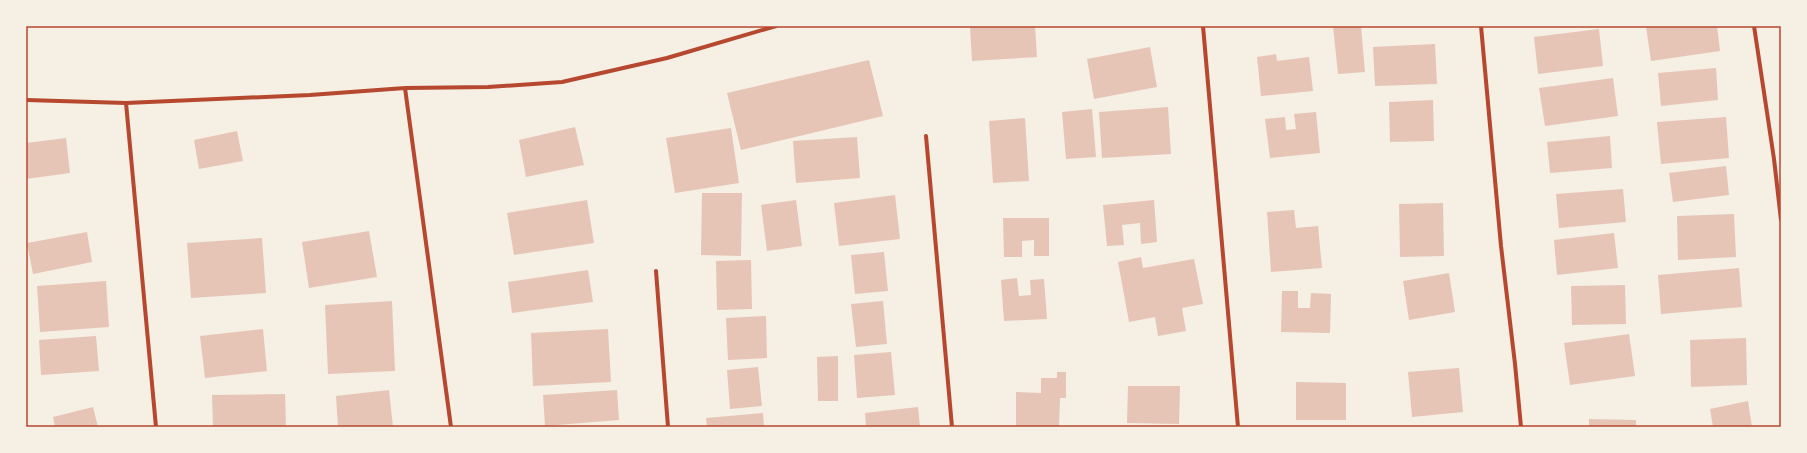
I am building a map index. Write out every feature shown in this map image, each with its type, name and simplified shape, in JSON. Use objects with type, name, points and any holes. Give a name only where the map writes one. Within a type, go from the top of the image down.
[{"type":"street","points":[[26,100],[126,103],[310,95],[405,88],[488,87],[562,82],[667,58],[776,26]]},
{"type":"street","points":[[1203,26],[1238,427]]},
{"type":"street","points":[[1481,26],[1492,159],[1521,427]]},
{"type":"street","points":[[1754,26],[1774,159],[1781,220]]},
{"type":"street","points":[[405,88],[451,427]]},
{"type":"street","points":[[126,103],[156,427]]},
{"type":"street","points":[[926,136],[952,427]]},
{"type":"street","points":[[656,271],[668,427]]},
{"type":"building","points":[[970,26],[1035,26],[1037,57],[972,61]]},
{"type":"building","points":[[1333,26],[1361,26],[1365,72],[1338,74]]},
{"type":"building","points":[[1646,26],[1717,26],[1720,51],[1651,61]]},
{"type":"building","points":[[1599,29],[1603,66],[1538,74],[1534,37]]},
{"type":"building","points":[[1435,44],[1437,84],[1375,86],[1373,47]]},
{"type":"building","points":[[1150,47],[1157,87],[1094,99],[1087,59]]},
{"type":"building","points":[[1276,54],[1277,61],[1309,57],[1313,91],[1261,96],[1257,57]]},
{"type":"building","points":[[869,60],[883,116],[741,150],[727,93]]},
{"type":"building","points":[[1716,68],[1718,100],[1661,106],[1658,73]]},
{"type":"building","points":[[1613,78],[1618,116],[1545,126],[1539,88]]},
{"type":"building","points":[[1433,100],[1434,141],[1390,142],[1389,102]]},
{"type":"building","points":[[1168,107],[1171,154],[1102,158],[1099,112]]},
{"type":"building","points":[[1092,109],[1096,157],[1066,159],[1062,112]]},
{"type":"building","points":[[1316,112],[1320,153],[1270,158],[1265,119],[1285,117],[1286,130],[1296,129],[1294,114]]},
{"type":"building","points":[[1726,117],[1729,158],[1661,164],[1657,122]]},
{"type":"building","points":[[1025,118],[1029,181],[993,183],[989,121]]},
{"type":"building","points":[[575,127],[584,165],[526,177],[519,140]]},
{"type":"building","points":[[731,128],[739,183],[675,193],[666,138]]},
{"type":"building","points":[[237,131],[243,161],[199,169],[194,140]]},
{"type":"building","points":[[1610,136],[1612,168],[1550,173],[1547,142]]},
{"type":"building","points":[[857,137],[860,178],[796,183],[793,141]]},
{"type":"building","points":[[66,138],[70,173],[26,179],[26,143]]},
{"type":"building","points":[[1726,166],[1729,195],[1673,202],[1669,173]]},
{"type":"building","points":[[1623,189],[1626,222],[1559,228],[1556,194]]},
{"type":"building","points":[[702,193],[742,193],[741,256],[701,255]]},
{"type":"building","points":[[895,195],[900,239],[839,246],[834,203]]},
{"type":"building","points":[[587,200],[594,243],[514,255],[507,213]]},
{"type":"building","points":[[796,200],[802,246],[767,251],[761,205]]},
{"type":"building","points":[[1154,200],[1157,242],[1141,244],[1140,223],[1122,225],[1124,245],[1107,246],[1103,205]]},
{"type":"building","points":[[1443,203],[1444,256],[1400,257],[1399,204]]},
{"type":"building","points":[[1294,210],[1296,228],[1318,226],[1322,268],[1271,272],[1267,212]]},
{"type":"building","points":[[1734,214],[1736,257],[1678,260],[1677,216]]},
{"type":"building","points":[[1003,218],[1049,218],[1049,256],[1034,256],[1034,240],[1022,241],[1022,257],[1004,257]]},
{"type":"building","points":[[369,231],[377,277],[309,288],[302,242]]},
{"type":"building","points":[[87,232],[92,262],[33,274],[27,243]]},
{"type":"building","points":[[1614,233],[1618,268],[1557,275],[1554,240]]},
{"type":"building","points":[[262,238],[266,293],[191,298],[187,243]]},
{"type":"building","points":[[884,252],[888,291],[855,294],[851,255]]},
{"type":"building","points":[[1141,257],[1143,268],[1194,259],[1203,304],[1182,308],[1186,331],[1158,336],[1155,317],[1129,322],[1118,262]]},
{"type":"building","points":[[751,260],[752,309],[717,310],[716,261]]},
{"type":"building","points":[[1739,268],[1742,307],[1661,314],[1658,275]]},
{"type":"building","points":[[588,270],[593,302],[512,313],[508,282]]},
{"type":"building","points":[[1449,273],[1455,312],[1409,320],[1403,281]]},
{"type":"building","points":[[1017,278],[1019,296],[1031,295],[1030,280],[1044,279],[1047,319],[1004,321],[1001,280]]},
{"type":"building","points":[[106,281],[109,327],[40,332],[37,286]]},
{"type":"building","points":[[1625,285],[1626,324],[1572,325],[1571,286]]},
{"type":"building","points":[[1282,291],[1298,291],[1298,308],[1310,308],[1311,293],[1331,294],[1330,333],[1281,332]]},
{"type":"building","points":[[392,301],[395,371],[328,374],[325,305]]},
{"type":"building","points":[[883,301],[887,344],[856,347],[851,304]]},
{"type":"building","points":[[766,316],[767,358],[728,360],[726,318]]},
{"type":"building","points":[[263,329],[267,371],[205,378],[200,336]]},
{"type":"building","points":[[608,329],[611,382],[533,386],[531,333]]},
{"type":"building","points":[[1629,334],[1635,376],[1570,385],[1564,343]]},
{"type":"building","points":[[96,336],[99,371],[41,375],[39,340]]},
{"type":"building","points":[[1746,338],[1747,385],[1691,387],[1690,340]]},
{"type":"building","points":[[891,352],[895,395],[857,398],[854,355]]},
{"type":"building","points":[[838,356],[838,401],[818,401],[817,357]]},
{"type":"building","points":[[758,367],[762,406],[730,409],[727,370]]},
{"type":"building","points":[[1459,368],[1463,412],[1412,417],[1408,372]]},
{"type":"building","points":[[1057,372],[1066,372],[1066,398],[1060,398],[1059,427],[1016,427],[1016,392],[1041,393],[1041,378],[1057,378]]},
{"type":"building","points":[[1296,382],[1346,383],[1346,420],[1296,420]]},
{"type":"building","points":[[1128,386],[1180,386],[1179,424],[1127,423]]},
{"type":"building","points":[[389,390],[393,427],[338,427],[336,396]]},
{"type":"building","points":[[617,390],[619,420],[545,426],[543,395]]},
{"type":"building","points":[[285,394],[286,427],[213,427],[212,395]]},
{"type":"building","points":[[1748,401],[1752,427],[1713,427],[1710,409]]},
{"type":"building","points":[[93,407],[98,427],[55,427],[53,417]]},
{"type":"building","points":[[918,407],[920,427],[866,427],[865,413]]},
{"type":"building","points":[[763,413],[764,427],[707,427],[706,418]]},
{"type":"building","points":[[1589,419],[1636,420],[1636,427],[1589,427]]}]
